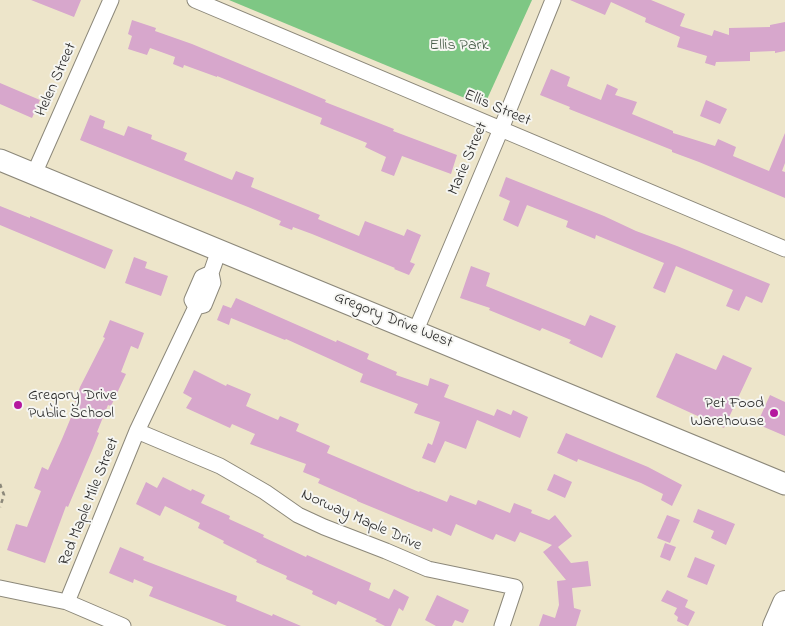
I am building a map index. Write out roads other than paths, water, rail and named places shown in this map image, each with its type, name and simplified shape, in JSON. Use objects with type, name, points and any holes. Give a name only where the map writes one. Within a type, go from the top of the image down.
[{"type":"main road","points":[[775,626],[785,603]]},
{"type":"street","name":"Helen Street","points":[[34,174],[111,0]]},
{"type":"street","name":"Ellis Street","points":[[195,0],[785,249]]},
{"type":"street","name":"Marie Street","points":[[416,330],[553,0]]},
{"type":"street","name":"Gregory Drive West","points":[[0,160],[416,330],[785,484]]},
{"type":"street","name":"Red Maple Mile Street","points":[[67,602],[137,431],[196,307],[204,305],[213,283],[210,273],[219,250]]},
{"type":"street","name":"Norway Maple Drive","points":[[137,431],[220,466],[265,492],[298,515],[324,527],[428,569],[515,586],[502,626]]},
{"type":"street","points":[[0,588],[67,602],[123,626]]},
{"type":"place","name":"Gregory Drive Public School","points":[[18,405]]},
{"type":"place","name":"Pet Food Warehouse","points":[[774,413]]},
{"type":"park label","name":"Ellis Park","points":[[459,46]]}]
